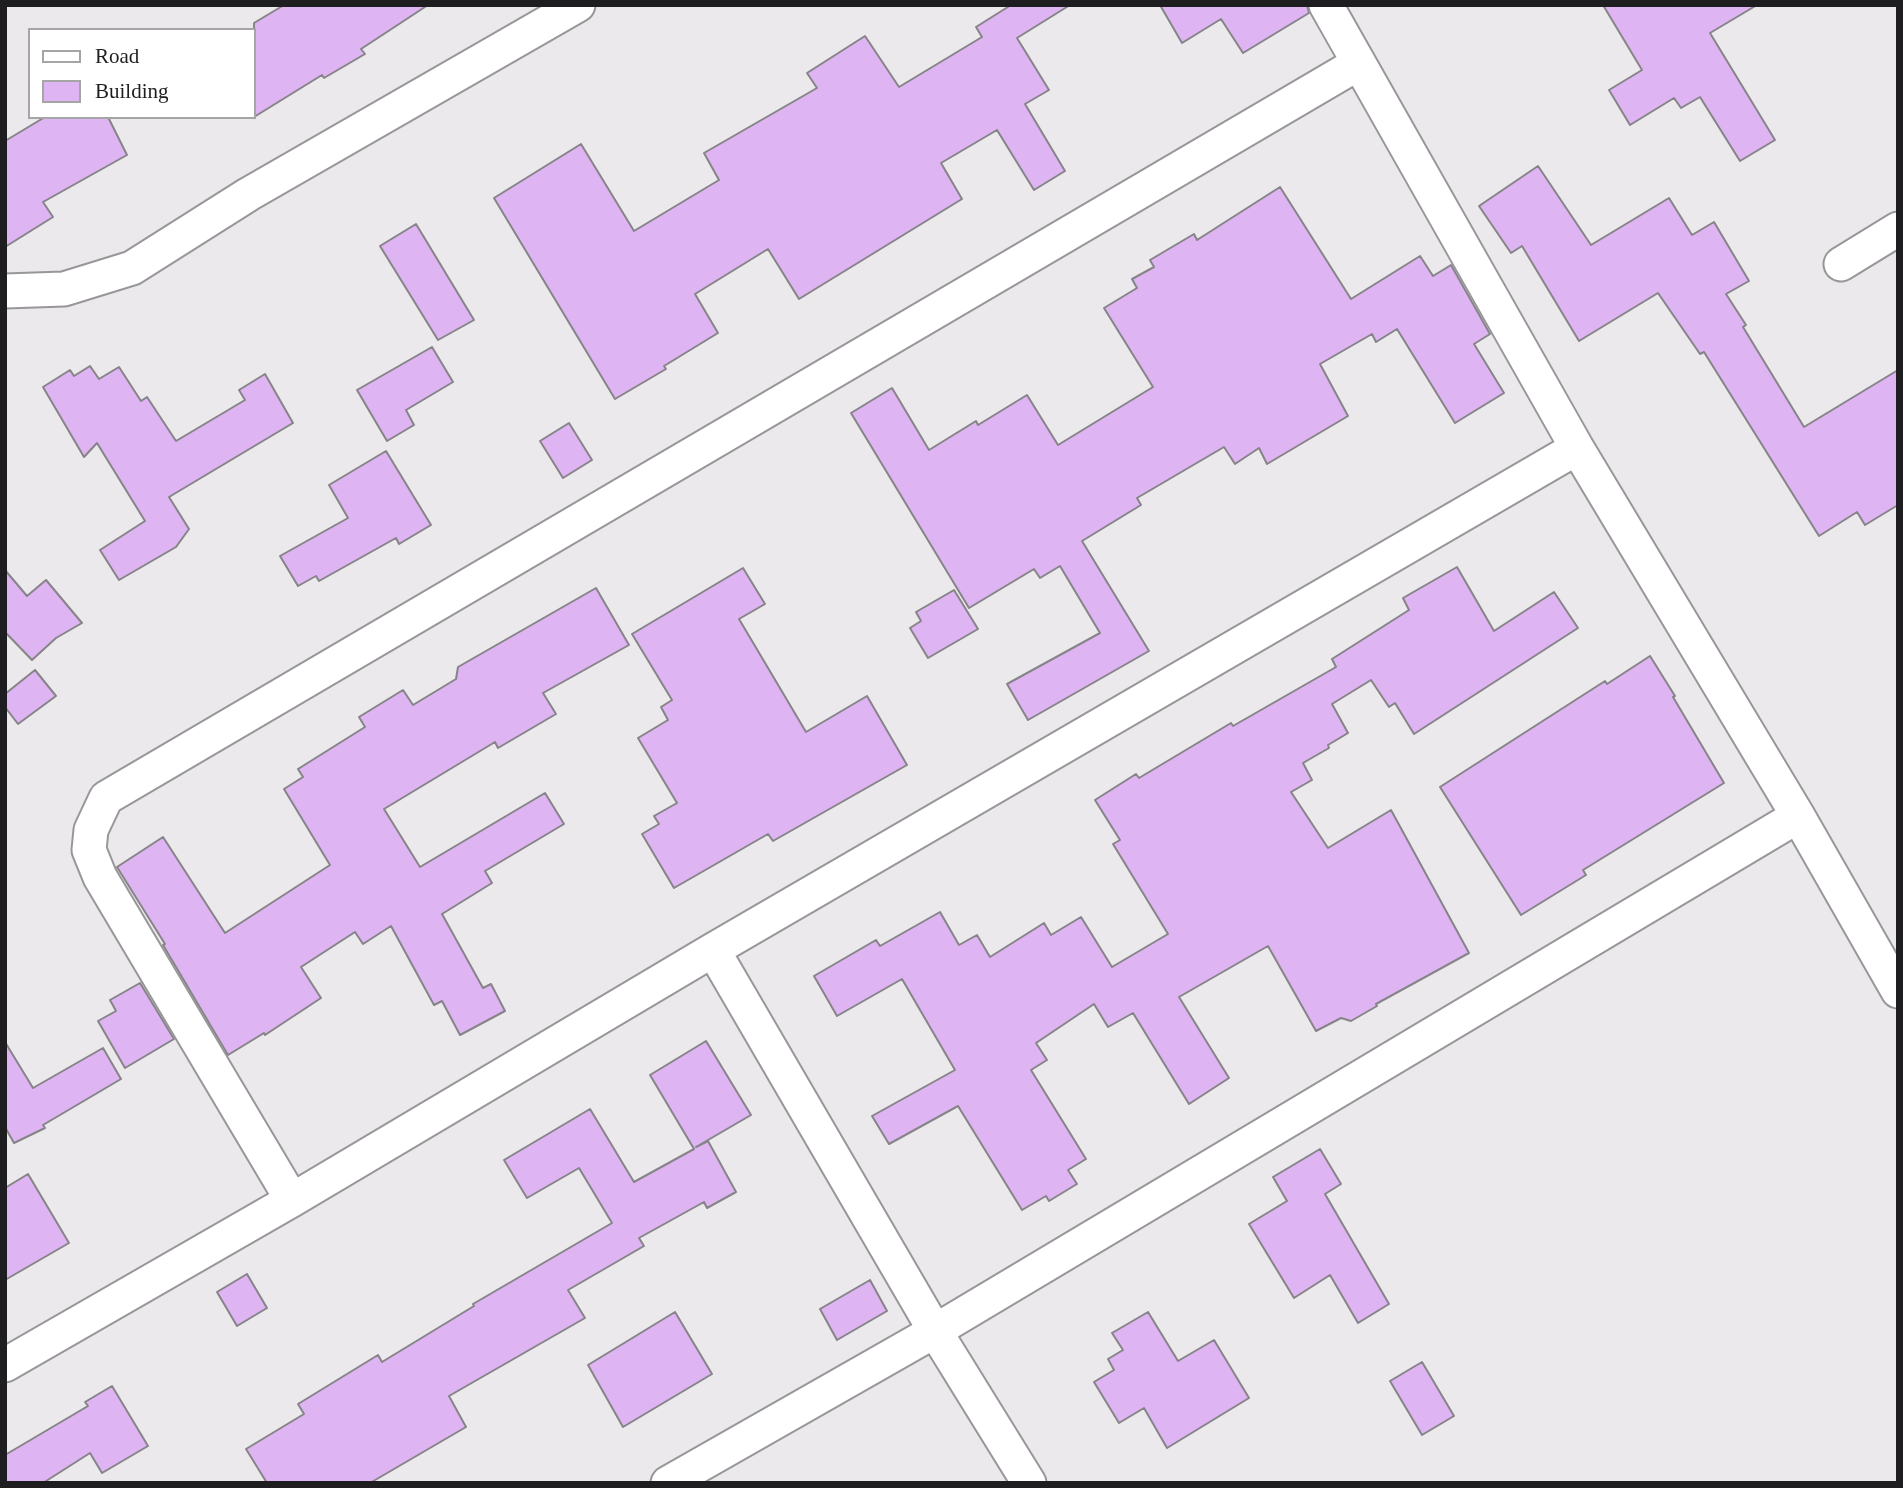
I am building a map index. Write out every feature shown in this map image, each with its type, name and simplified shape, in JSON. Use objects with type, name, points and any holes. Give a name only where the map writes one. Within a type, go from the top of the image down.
[{"type":"street","points":[[5,291],[64,289],[132,268],[249,194],[578,5]]},
{"type":"street","points":[[1326,5],[1577,448],[1798,816],[1898,991]]},
{"type":"street","points":[[292,1200],[100,877],[89,850],[91,830],[106,798],[1359,63]]},
{"type":"street","points":[[1841,264],[1898,229]]},
{"type":"street","points":[[5,1365],[1577,448]]},
{"type":"street","points":[[668,1483],[935,1331],[1798,816]]},
{"type":"street","points":[[713,950],[935,1331],[1029,1483]]},
{"type":"building","points":[[284,5],[428,5],[361,49],[365,54],[324,78],[322,75],[256,116],[254,23]]},
{"type":"building","points":[[1011,5],[1070,5],[1017,38],[1049,90],[1025,104],[1065,171],[1034,190],[997,130],[941,163],[962,199],[799,299],[768,249],[695,294],[718,333],[664,366],[666,369],[615,399],[494,198],[581,144],[634,231],[719,180],[704,153],[817,88],[807,73],[865,36],[899,87],[982,37],[976,27]]},
{"type":"building","points":[[1160,5],[1307,5],[1309,13],[1243,53],[1221,19],[1182,43]]},
{"type":"building","points":[[1603,5],[1757,5],[1710,33],[1775,140],[1740,161],[1700,97],[1681,108],[1674,98],[1630,125],[1609,90],[1642,70]]},
{"type":"building","points":[[42,119],[109,119],[127,155],[43,202],[53,217],[5,247],[5,141]]},
{"type":"building","points":[[1538,166],[1591,245],[1669,198],[1692,235],[1714,222],[1749,281],[1726,294],[1804,427],[1898,370],[1898,505],[1865,525],[1857,512],[1819,536],[1704,352],[1700,354],[1658,293],[1579,341],[1522,246],[1511,253],[1479,206]]},
{"type":"building","points":[[1280,187],[1351,299],[1420,256],[1433,276],[1451,265],[1490,334],[1474,344],[1504,393],[1455,423],[1397,329],[1376,342],[1372,334],[1320,364],[1348,416],[1267,464],[1259,448],[1235,464],[1224,447],[1137,498],[1141,505],[1082,541],[1149,651],[1028,720],[1007,684],[1100,633],[1060,566],[1040,578],[1034,569],[969,608],[851,413],[892,388],[929,450],[976,421],[978,425],[1027,395],[1058,445],[1153,387],[1104,308],[1137,288],[1132,279],[1154,267],[1150,260],[1194,234],[1197,240]]},
{"type":"building","points":[[416,224],[474,320],[438,340],[380,246]]},
{"type":"building","points":[[432,347],[453,382],[406,410],[414,425],[387,441],[357,390]]},
{"type":"building","points":[[90,366],[99,379],[119,367],[141,401],[147,397],[176,441],[245,400],[239,390],[265,374],[293,423],[169,497],[189,529],[176,547],[119,580],[100,550],[145,521],[97,443],[84,457],[43,387],[70,370],[74,376]]},
{"type":"building","points":[[569,423],[592,460],[563,478],[540,441]]},
{"type":"building","points":[[386,451],[431,525],[399,544],[396,538],[319,581],[316,576],[298,586],[280,556],[348,518],[329,485]]},
{"type":"building","points":[[1457,567],[1494,631],[1554,592],[1578,628],[1414,734],[1395,703],[1389,707],[1371,680],[1332,704],[1348,733],[1303,763],[1312,780],[1291,792],[1328,848],[1391,810],[1469,953],[1376,1004],[1377,1006],[1351,1021],[1341,1018],[1316,1031],[1268,946],[1179,997],[1229,1078],[1189,1104],[1133,1013],[1108,1027],[1094,1004],[1036,1043],[1047,1060],[1031,1070],[1086,1159],[1068,1170],[1077,1184],[1049,1201],[1046,1196],[1022,1210],[958,1106],[889,1144],[872,1116],[955,1070],[902,979],[837,1016],[814,976],[876,940],[880,946],[940,912],[959,945],[977,935],[990,957],[1044,923],[1051,935],[1081,917],[1112,967],[1168,934],[1113,844],[1120,840],[1095,800],[1136,774],[1139,778],[1231,723],[1233,726],[1336,667],[1332,659],[1409,610],[1403,598]]},
{"type":"building","points":[[743,568],[765,604],[739,619],[806,732],[867,696],[907,765],[773,841],[768,834],[674,888],[642,834],[659,824],[654,816],[677,803],[638,738],[668,720],[661,707],[672,700],[632,634]]},
{"type":"building","points":[[5,570],[27,596],[46,580],[82,623],[56,638],[32,660],[5,632]]},
{"type":"building","points":[[596,588],[629,645],[543,693],[556,714],[498,748],[495,742],[384,809],[420,867],[545,793],[564,824],[485,871],[492,883],[442,914],[483,988],[491,984],[505,1011],[460,1035],[442,1001],[434,1005],[391,926],[363,944],[355,932],[301,967],[321,998],[265,1035],[264,1033],[228,1055],[163,945],[165,944],[117,867],[163,837],[225,933],[330,865],[284,789],[303,777],[298,769],[365,727],[359,717],[403,690],[413,705],[456,679],[458,667]]},
{"type":"building","points":[[954,590],[978,629],[928,658],[910,628],[921,621],[916,612]]},
{"type":"building","points":[[1650,656],[1724,783],[1583,870],[1586,875],[1521,915],[1440,787],[1605,681],[1607,684]]},
{"type":"building","points":[[35,670],[56,696],[18,724],[5,707],[5,694]]},
{"type":"building","points":[[140,983],[174,1039],[125,1068],[98,1021],[116,1011],[110,1000]]},
{"type":"building","points":[[706,1041],[751,1115],[696,1147],[708,1141],[736,1192],[707,1208],[704,1202],[639,1238],[644,1246],[568,1290],[585,1318],[449,1396],[466,1427],[370,1483],[267,1483],[246,1449],[304,1414],[298,1404],[378,1355],[382,1362],[474,1306],[473,1304],[612,1223],[579,1168],[527,1198],[504,1160],[590,1109],[634,1182],[694,1149],[650,1075]]},
{"type":"building","points":[[5,1042],[33,1088],[103,1048],[121,1079],[43,1125],[45,1128],[14,1143],[5,1127]]},
{"type":"building","points":[[1320,1149],[1341,1184],[1325,1194],[1389,1304],[1358,1323],[1330,1275],[1294,1298],[1249,1224],[1287,1201],[1273,1177]]},
{"type":"building","points":[[28,1174],[69,1243],[5,1280],[5,1188]]},
{"type":"building","points":[[247,1274],[267,1308],[237,1326],[217,1292]]},
{"type":"building","points":[[870,1280],[887,1311],[837,1340],[820,1309]]},
{"type":"building","points":[[675,1312],[712,1374],[623,1427],[588,1365]]},
{"type":"building","points":[[1148,1312],[1178,1361],[1214,1340],[1249,1398],[1167,1448],[1144,1408],[1119,1423],[1094,1382],[1114,1370],[1108,1359],[1123,1350],[1112,1333]]},
{"type":"building","points":[[1422,1362],[1454,1416],[1422,1435],[1390,1381]]},
{"type":"building","points":[[112,1386],[148,1446],[102,1473],[90,1453],[43,1483],[5,1483],[5,1455],[88,1406],[85,1402]]}]
